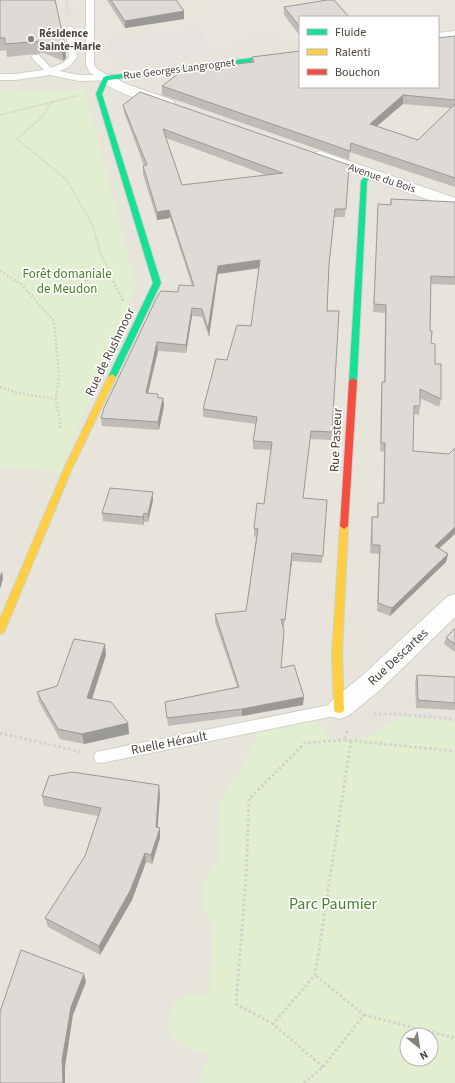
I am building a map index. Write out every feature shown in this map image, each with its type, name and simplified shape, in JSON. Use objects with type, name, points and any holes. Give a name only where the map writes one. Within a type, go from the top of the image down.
[{"type":"street","points":[[439,37],[455,35]]},
{"type":"street","name":"Rue Georges Langrognet","points":[[106,78],[299,54]]},
{"type":"street","points":[[99,94],[106,78],[124,88],[184,109]]},
{"type":"street","name":"Rue de Rushmoor","points":[[0,630],[67,471],[157,283],[99,94]]},
{"type":"street","name":"Avenue du Bois","points":[[303,150],[455,204]]},
{"type":"street","name":"Rue Pasteur","points":[[340,709],[337,654],[364,181],[370,174]]},
{"type":"street","name":"Rue Descartes","points":[[340,709],[372,682],[455,603]]},
{"type":"lane","points":[[90,0],[90,65],[93,71],[106,78]]},
{"type":"lane","points":[[0,77],[15,77],[50,72],[66,65],[73,57],[70,29]]},
{"type":"lane","points":[[36,57],[50,72],[79,78],[106,78]]},
{"type":"lane","name":"Ruelle Hérault","points":[[101,757],[340,709]]},
{"type":"path","points":[[0,115],[52,100],[99,94]]},
{"type":"path","points":[[52,100],[44,115],[17,139],[66,179],[92,226],[100,252],[126,306]]},
{"type":"path","points":[[0,271],[21,284],[54,321],[59,375],[56,399],[67,471]]},
{"type":"path","points":[[0,387],[18,393],[56,399]]},
{"type":"path","points":[[367,714],[398,714],[455,718]]},
{"type":"path","points":[[0,733],[101,757]]},
{"type":"path","points":[[323,1067],[273,1024],[236,1004],[246,879],[249,799],[305,743],[344,740]]},
{"type":"path","points":[[273,1024],[315,974],[351,741],[455,751]]},
{"type":"path","points":[[315,974],[364,1015],[455,1038]]},
{"type":"path","points":[[304,1083],[323,1067],[364,1015]]},
{"type":"shaded area","points":[[0,0],[455,0],[455,1083],[0,1083],[0,466],[60,471],[28,92],[0,89]]},
{"type":"shaded area","points":[[79,0],[455,0],[455,29],[439,31],[439,16],[299,16],[299,48],[294,49],[287,33],[226,41],[219,58],[84,73],[81,66]]},
{"type":"shaded area","points":[[201,29],[212,53],[203,57],[123,67],[127,59],[103,55],[112,39]]},
{"type":"green space","name":"Forêt domaniale de Meudon","points":[[0,89],[28,92],[85,90],[136,286],[60,471],[0,466]]},
{"type":"green space","name":"Parc Paumier","points":[[399,717],[455,721],[455,1083],[199,1083],[208,1055],[180,1043],[172,1035],[169,1029],[168,1016],[170,1010],[178,999],[193,994],[209,995],[213,927],[203,907],[203,886],[209,872],[218,861],[220,802],[258,740],[251,728],[314,719],[332,740],[357,740],[371,735]]},
{"type":"building","points":[[0,0],[55,0],[65,45],[62,49],[43,41],[5,44],[5,38],[0,38]]},
{"type":"building","points":[[111,0],[176,0],[184,11],[125,21]]},
{"type":"building","points":[[334,0],[348,16],[299,16],[299,26],[284,7]]},
{"type":"building","points":[[455,36],[455,100],[403,95],[370,124],[418,140],[455,104],[455,178],[351,143],[350,151],[162,86],[190,65],[208,63],[209,67],[254,62],[252,57],[299,51],[299,88],[439,88],[439,38]]},
{"type":"building","points":[[140,92],[349,165],[346,209],[335,209],[329,264],[327,311],[339,311],[332,432],[311,431],[303,498],[327,500],[323,556],[292,553],[285,620],[281,619],[284,631],[281,668],[294,665],[304,697],[242,709],[167,718],[165,702],[239,687],[215,614],[246,611],[258,529],[254,528],[257,503],[264,504],[272,442],[253,441],[257,417],[203,409],[216,359],[227,360],[237,325],[251,326],[260,260],[218,266],[208,329],[202,309],[192,308],[186,345],[157,342],[146,393],[158,394],[158,398],[163,398],[158,422],[101,418],[104,408],[161,291],[178,292],[179,285],[194,286],[169,210],[157,212],[143,166],[147,165],[123,105]],"holes":[[[163,129],[283,173],[182,185]]]},
{"type":"building","points":[[391,199],[455,202],[455,277],[431,276],[430,331],[432,331],[431,343],[435,344],[435,364],[441,364],[441,399],[420,389],[420,406],[414,406],[413,451],[449,454],[455,448],[455,527],[435,546],[448,554],[392,608],[378,603],[380,545],[372,545],[372,517],[378,517],[378,503],[384,503],[385,443],[381,443],[382,382],[385,382],[386,305],[374,304],[378,204],[391,205]]},
{"type":"building","points":[[110,488],[153,492],[148,514],[144,513],[143,517],[102,513]]},
{"type":"building","points":[[455,628],[455,644],[446,638]]},
{"type":"building","points":[[74,639],[105,644],[87,698],[111,702],[128,723],[82,734],[58,729],[37,692],[57,686]]},
{"type":"building","points":[[417,675],[455,677],[455,703],[418,700]]},
{"type":"building","points":[[72,772],[159,785],[156,827],[160,828],[151,855],[145,853],[130,891],[99,946],[45,918],[85,856],[101,808],[42,796],[49,776]]},
{"type":"building","points":[[21,950],[84,974],[71,1007],[62,1060],[63,1083],[0,1083],[0,1013]]},
{"type":"traffic: fast","points":[[112,377],[157,283],[99,94],[106,78],[299,54]]},
{"type":"traffic: fast","points":[[353,381],[364,181],[370,174]]},
{"type":"traffic: slow","points":[[0,630],[67,471],[112,377]]},
{"type":"traffic: slow","points":[[339,709],[337,654],[344,526]]},
{"type":"traffic: jam","points":[[344,526],[353,381]]},
{"type":"place","name":"Résidence Sainte-Marie","points":[[31,39]]}]
